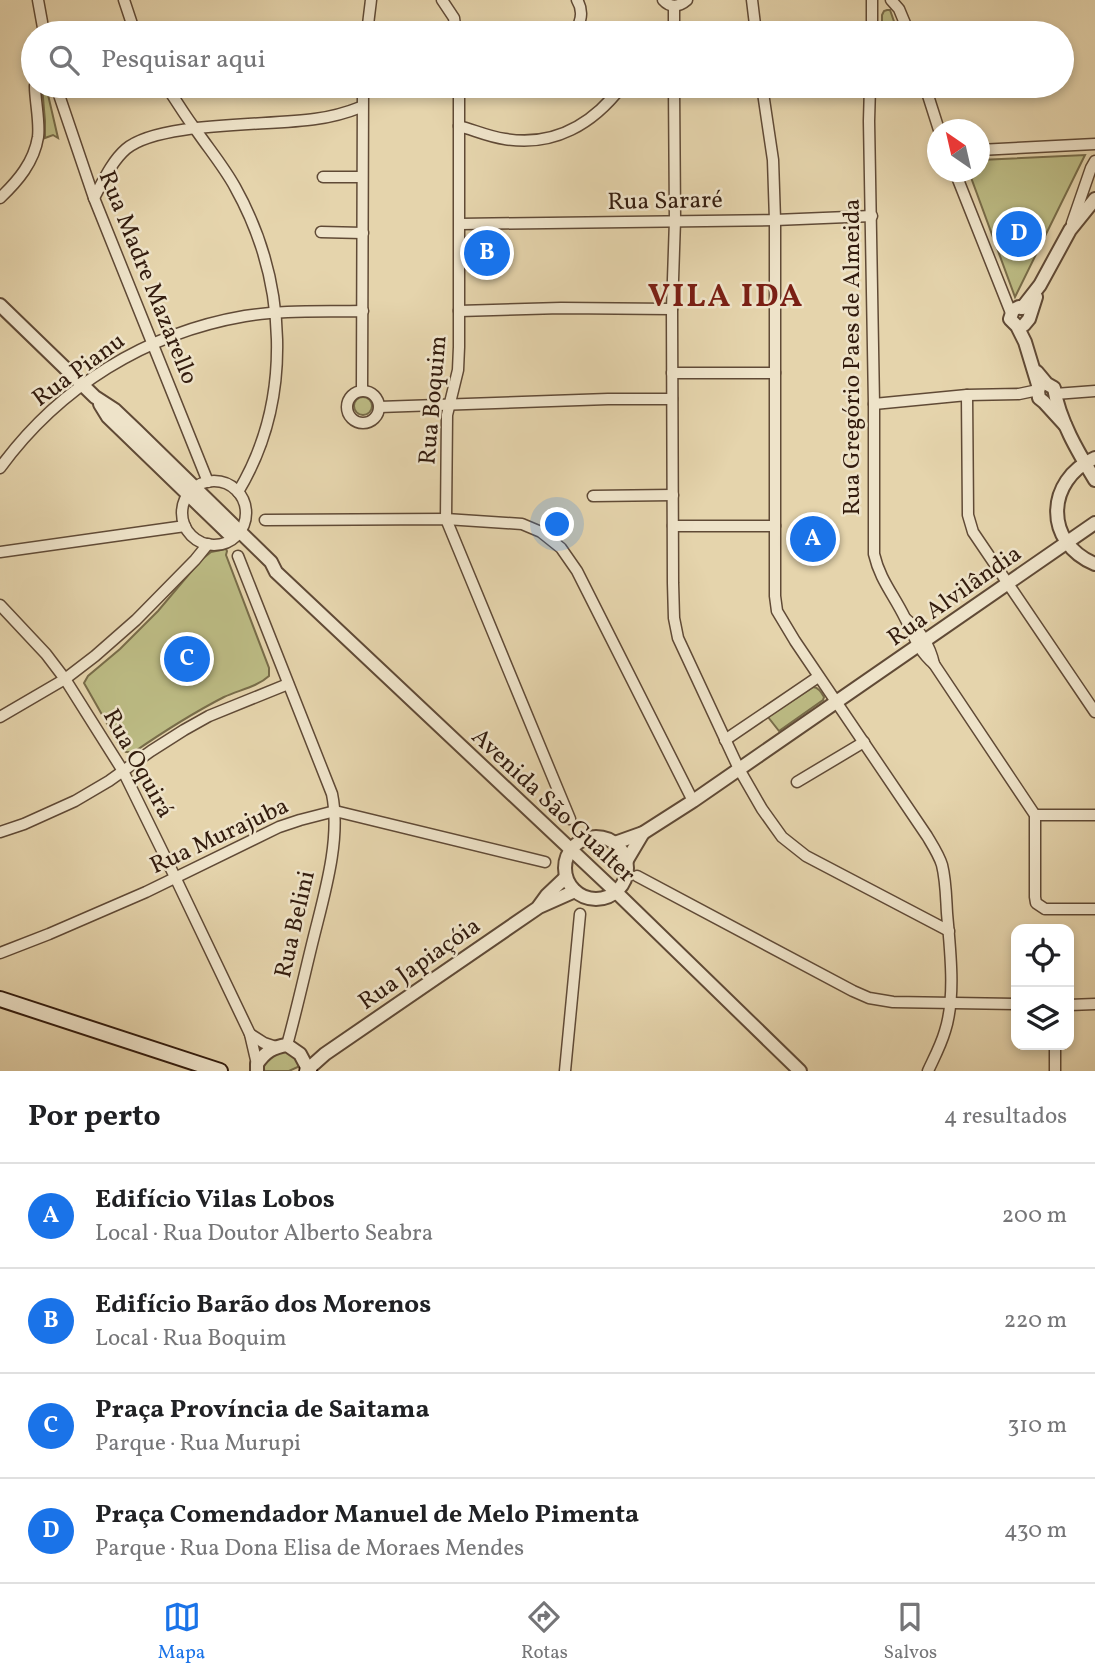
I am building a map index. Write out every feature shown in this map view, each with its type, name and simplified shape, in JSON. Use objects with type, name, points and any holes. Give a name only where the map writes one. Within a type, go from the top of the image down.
[{"type":"main road","points":[[0,999],[220,1071]]},
{"type":"street","points":[[38,0],[42,21]]},
{"type":"street","points":[[124,0],[131,21]]},
{"type":"street","points":[[369,21],[371,0]]},
{"type":"street","points":[[442,0],[454,21]]},
{"type":"street","points":[[577,0],[581,8],[580,21]]},
{"type":"street","points":[[663,0],[674,6],[687,0]]},
{"type":"street","points":[[752,0],[755,21]]},
{"type":"street","points":[[872,0],[872,21]]},
{"type":"street","points":[[874,21],[879,0]]},
{"type":"street","points":[[891,0],[904,21]]},
{"type":"street","points":[[674,6],[675,21]]},
{"type":"street","points":[[0,198],[26,169],[36,147],[36,98]]},
{"type":"street","name":"Rua Madre Mazarello","points":[[59,98],[94,198],[208,482]]},
{"type":"street","points":[[174,98],[226,171],[242,200],[265,260],[277,313],[274,390],[260,444],[238,492]]},
{"type":"street","points":[[362,98],[362,390]]},
{"type":"street","name":"Rua Boquim","points":[[459,98],[458,370],[447,415],[446,519],[570,819]]},
{"type":"street","points":[[459,125],[509,140],[545,139],[573,129],[590,119],[613,98]]},
{"type":"street","points":[[674,98],[673,608],[678,638],[739,769],[773,827],[806,856],[949,930]]},
{"type":"street","points":[[764,98],[773,160],[775,219],[777,611],[942,865],[952,974],[946,1030],[928,1071]]},
{"type":"street","name":"Rua Gregório Paes de Almeida","points":[[870,98],[874,554],[877,569],[934,664],[1035,815]]},
{"type":"street","points":[[929,98],[936,119]]},
{"type":"street","points":[[94,198],[115,161],[125,150],[155,135],[315,119],[361,107]]},
{"type":"street","points":[[990,149],[1095,144]]},
{"type":"street","points":[[1093,164],[1095,183]]},
{"type":"street","points":[[1021,316],[1070,230],[1093,164]]},
{"type":"street","points":[[323,177],[362,177]]},
{"type":"street","points":[[960,182],[1002,289],[1021,316],[1025,342],[1034,370],[1065,425],[1090,460],[1095,480]]},
{"type":"street","points":[[1070,230],[1095,199]]},
{"type":"street","name":"Rua Sararé","points":[[460,224],[872,216]]},
{"type":"street","points":[[321,232],[363,233]]},
{"type":"street","name":"Avenida São Gualter","points":[[0,305],[95,397],[115,410],[237,535],[271,562],[276,572],[616,892],[800,1071]]},
{"type":"street","points":[[459,311],[672,309]]},
{"type":"street","name":"Rua Pianu","points":[[0,468],[31,430],[56,407],[114,364],[152,343],[216,322],[246,316],[363,311]]},
{"type":"street","points":[[673,373],[775,373]]},
{"type":"street","points":[[362,390],[372,393],[379,407],[375,418],[365,423],[349,416],[347,405],[348,399],[362,390]]},
{"type":"street","points":[[874,404],[967,395],[1095,391]]},
{"type":"street","points":[[967,395],[970,523],[1095,712]]},
{"type":"street","points":[[379,407],[672,399]]},
{"type":"street","points":[[1090,460],[1068,478],[1058,499],[1058,522],[1066,543],[1078,555],[1095,564]]},
{"type":"street","points":[[188,530],[198,541],[208,544],[220,544],[237,535],[246,514],[244,502],[238,492],[224,483],[208,482],[192,491],[182,510],[195,560]]},
{"type":"street","points":[[593,496],[673,495]]},
{"type":"street","points":[[265,520],[446,519],[522,524],[541,532],[561,548],[577,571],[693,801]]},
{"type":"street","name":"Rua Alvilândia","points":[[836,702],[1095,523]]},
{"type":"street","points":[[673,526],[775,527]]},
{"type":"street","points":[[0,552],[188,530]]},
{"type":"street","points":[[0,717],[65,679],[95,656],[136,620],[208,544]]},
{"type":"street","points":[[238,556],[332,794],[335,811]]},
{"type":"street","name":"Rua Oquirá","points":[[0,605],[46,654],[65,679],[123,771],[250,1034],[257,1067]]},
{"type":"street","points":[[725,740],[818,677]]},
{"type":"street","points":[[0,832],[75,800],[209,716],[288,684]]},
{"type":"street","points":[[615,843],[643,833],[836,702]]},
{"type":"street","points":[[797,782],[864,742]]},
{"type":"street","name":"Rua Murajuba","points":[[0,953],[146,892],[279,827],[335,811],[545,862]]},
{"type":"street","name":"Rua Belini","points":[[281,1046],[323,898],[331,856],[335,811]]},
{"type":"street","points":[[1095,815],[1035,815],[1037,904],[1045,909],[1095,909]]},
{"type":"street","points":[[627,860],[615,843],[592,837],[571,850],[566,860],[566,877],[575,891],[589,898],[608,897],[616,892],[626,878],[627,860],[643,833]]},
{"type":"street","points":[[637,876],[869,998],[892,1002],[1011,1004]]},
{"type":"street","name":"Rua Japiaçóia","points":[[538,906],[566,877]]},
{"type":"street","name":"Rua Japiaçóia","points":[[308,1070],[325,1055],[538,906],[575,891]]},
{"type":"street","points":[[565,1071],[580,914]]},
{"type":"street","points":[[1074,1004],[1095,1004]]},
{"type":"street","points":[[250,1034],[264,1043],[300,1054],[325,1055]]},
{"type":"street","points":[[257,1067],[267,1052],[281,1046]]},
{"type":"street","points":[[1055,1050],[1055,1071]]},
{"type":"street","points":[[300,1054],[308,1070]]},
{"type":"shaded area","points":[[890,10],[894,21],[882,21],[884,11]]},
{"type":"shaded area","points":[[43,98],[49,98],[58,138],[53,135],[45,138]]},
{"type":"shaded area","points":[[1085,155],[1015,297],[973,182],[990,182],[990,160]]},
{"type":"shaded area","points":[[363,397],[369,400],[372,406],[369,412],[363,415],[357,412],[354,406],[357,400]]},
{"type":"shaded area","points":[[226,549],[269,668],[269,676],[259,683],[224,697],[134,752],[126,752],[121,748],[84,683],[88,676],[158,611],[201,560],[211,552]]},
{"type":"shaded area","points":[[813,687],[821,692],[823,700],[779,731],[768,717]]},
{"type":"shaded area","points":[[279,1048],[295,1054],[300,1066],[289,1071],[265,1071],[263,1059]]},
{"type":"place","name":"Praça Comendador Manuel de Melo Pimenta","points":[[1019,234]]},
{"type":"place","name":"Edifício Barão dos Morenos","points":[[487,253]]},
{"type":"place","name":"Edifício Vilas Lobos","points":[[813,539]]},
{"type":"place","name":"Praça Província de Saitama","points":[[187,659]]},
{"type":"district","name":"VILA IDA","points":[[726,295]]}]
